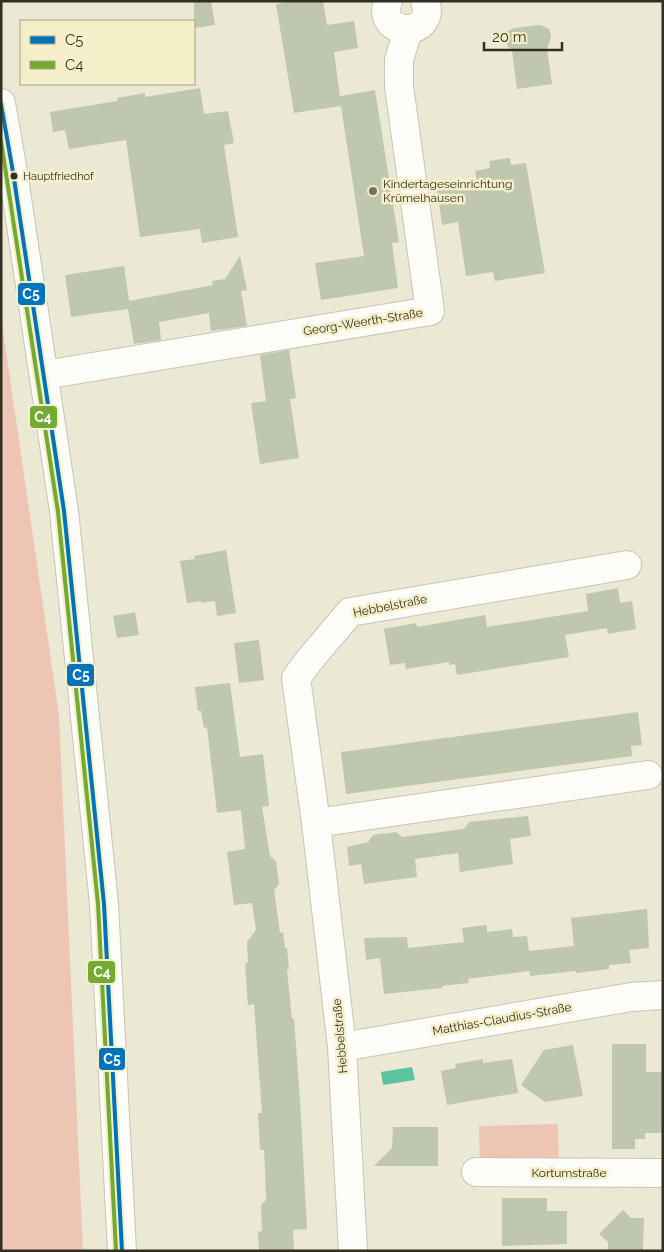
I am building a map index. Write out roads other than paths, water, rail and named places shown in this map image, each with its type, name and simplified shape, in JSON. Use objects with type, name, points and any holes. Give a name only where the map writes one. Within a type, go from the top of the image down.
[{"type":"street","points":[[388,1],[386,11],[390,23],[396,27],[408,30],[421,24],[425,18],[427,11],[425,1]]},
{"type":"street","name":"Georg-Weerth-Straße","points":[[44,375],[430,311],[399,86],[399,60],[408,30]]},
{"type":"street","points":[[1,103],[64,511],[104,904],[122,1251]]},
{"type":"street","name":"Hebbelstraße","points":[[353,1251],[342,1048],[316,823],[296,678],[350,612],[627,565]]},
{"type":"street","points":[[316,823],[648,775]]},
{"type":"street","name":"Matthias-Claudius-Straße","points":[[342,1048],[632,997],[663,995]]},
{"type":"street","name":"Kortumstraße","points":[[476,1172],[663,1173]]},
{"type":"place","name":"Hauptfriedhof","points":[[14,176]]},
{"type":"place","name":"Kindertageseinrichtung Krümelhausen","points":[[373,191]]}]
